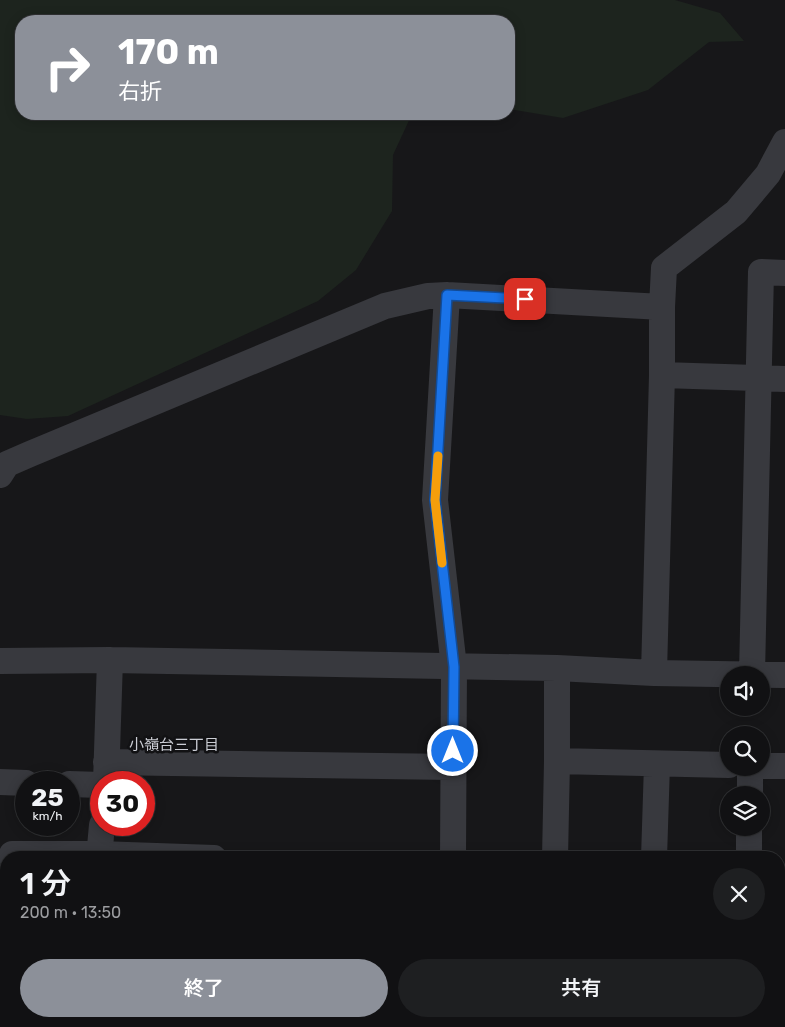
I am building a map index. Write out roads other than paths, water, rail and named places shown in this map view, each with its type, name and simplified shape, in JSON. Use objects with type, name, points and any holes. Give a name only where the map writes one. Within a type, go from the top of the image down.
[{"type":"street","points":[[654,673],[664,268],[736,212],[768,174],[785,142]]},
{"type":"street","points":[[752,666],[761,272],[785,273]]},
{"type":"street","points":[[0,476],[7,464],[385,306],[428,296],[447,295],[662,307]]},
{"type":"street","points":[[447,295],[435,500],[454,667],[453,851]]},
{"type":"street","points":[[662,375],[785,378]]},
{"type":"street","points":[[104,771],[110,660]]},
{"type":"street","points":[[0,661],[110,660],[557,668],[654,673],[720,674]]},
{"type":"street","points":[[555,851],[557,668]]},
{"type":"street","points":[[770,675],[785,675]]},
{"type":"street","points":[[557,761],[720,765]]},
{"type":"street","points":[[654,851],[657,764]]},
{"type":"street","points":[[770,766],[785,766]]},
{"type":"street","points":[[155,775],[453,767]]},
{"type":"street","points":[[0,782],[15,783]]},
{"type":"street","points":[[99,851],[101,836]]},
{"type":"street","points":[[749,836],[749,851]]},
{"type":"district","name":"小嶺台三丁目","points":[[174,745]]}]
